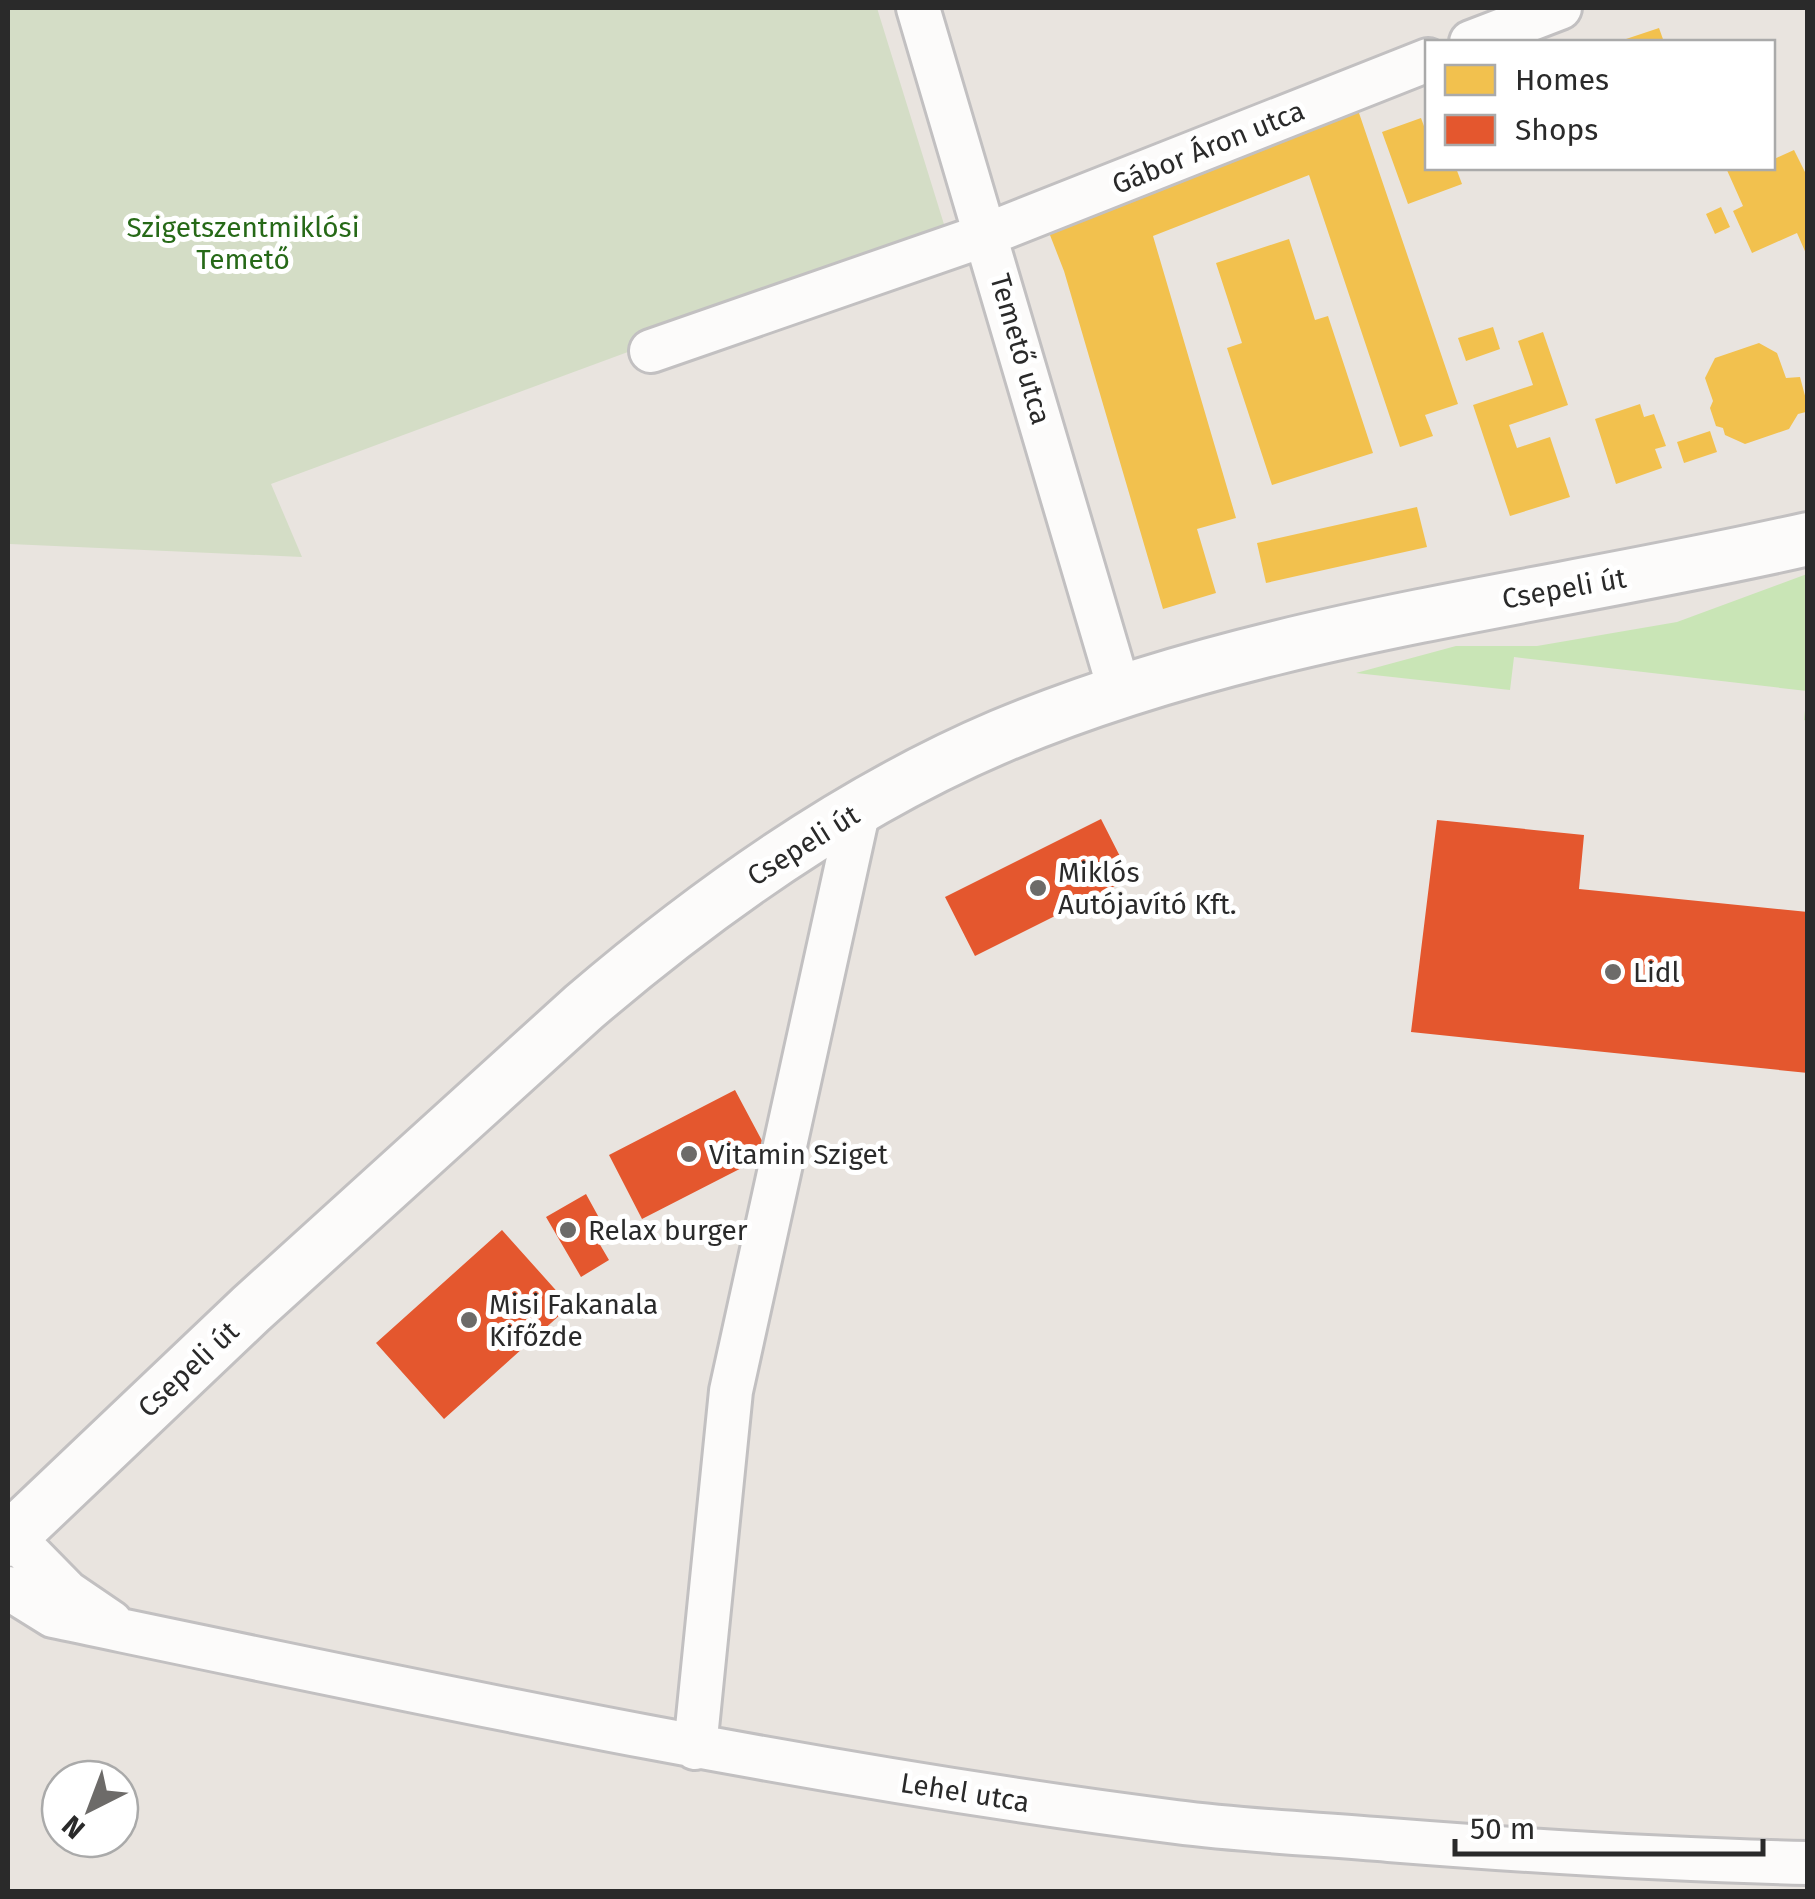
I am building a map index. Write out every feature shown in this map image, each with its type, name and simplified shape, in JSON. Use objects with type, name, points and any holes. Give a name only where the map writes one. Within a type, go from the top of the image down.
[{"type":"street","name":"Temető utca","points":[[918,8],[988,234],[1120,692]]},
{"type":"street","points":[[1476,40],[1560,8]]},
{"type":"street","name":"Gábor Áron utca","points":[[651,351],[988,234],[1425,61]]},
{"type":"street","name":"Csepeli út","points":[[10,1538],[251,1309],[584,1008],[762,868],[859,809],[998,738],[1120,692],[1256,651],[1368,624],[1591,584],[1808,539]]},
{"type":"street","points":[[694,1748],[731,1391],[859,809]]},
{"type":"street","name":"Lehel utca","points":[[10,1538],[67,1592],[134,1633]]},
{"type":"street","name":"Lehel utca","points":[[8,1588],[53,1616],[694,1748],[1181,1823],[1652,1860],[1808,1864]]},
{"type":"green space","name":"Szigetszentmiklósi Temető","points":[[8,8],[877,8],[947,234],[271,484],[302,557],[10,544]]},
{"type":"green space","points":[[1807,574],[1807,691],[1514,657],[1510,690],[1356,673],[1456,646],[1537,646],[1677,622]]},
{"type":"building: Homes","points":[[1659,28],[1663,40],[1623,40]]},
{"type":"building: Homes","points":[[1358,110],[1458,404],[1425,415],[1433,436],[1400,447],[1309,175],[1153,236],[1236,518],[1197,529],[1216,593],[1163,609],[1064,271],[1048,230]]},
{"type":"building: Homes","points":[[1421,118],[1425,129],[1425,170],[1457,170],[1462,184],[1408,204],[1382,132]]},
{"type":"building: Homes","points":[[1794,150],[1808,178],[1808,258],[1797,233],[1752,253],[1733,211],[1743,206],[1727,170],[1775,170],[1775,159]]},
{"type":"building: Homes","points":[[1721,207],[1730,227],[1715,234],[1706,214]]},
{"type":"building: Homes","points":[[1289,239],[1315,320],[1328,316],[1373,453],[1272,485],[1227,348],[1242,343],[1216,263]]},
{"type":"building: Homes","points":[[1493,327],[1500,349],[1466,361],[1458,338]]},
{"type":"building: Homes","points":[[1543,332],[1568,405],[1509,425],[1517,448],[1550,437],[1570,497],[1510,516],[1473,405],[1533,385],[1518,341]]},
{"type":"building: Homes","points":[[1759,343],[1777,353],[1786,378],[1800,377],[1808,407],[1789,429],[1745,444],[1716,426],[1705,378],[1715,358]]},
{"type":"building: Homes","points":[[1640,404],[1644,417],[1654,414],[1666,446],[1655,449],[1662,468],[1616,484],[1595,419]]},
{"type":"building: Homes","points":[[1710,431],[1717,452],[1684,463],[1677,442]]},
{"type":"building: Homes","points":[[1417,507],[1427,547],[1266,583],[1257,543]]},
{"type":"building: Shops","name":"Miklós Autójavító Kft.","points":[[1101,819],[1131,878],[975,956],[945,897]]},
{"type":"building: Shops","name":"Lidl","points":[[1437,820],[1584,835],[1579,889],[1808,912],[1808,1073],[1411,1032]]},
{"type":"building: Shops","name":"Vitamin Sziget","points":[[735,1090],[769,1154],[642,1219],[609,1155]]},
{"type":"building: Shops","points":[[586,1194],[603,1225],[592,1231],[609,1260],[581,1277],[546,1217]]},
{"type":"building: Shops","points":[[502,1230],[570,1306],[444,1419],[376,1343]]},
{"type":"place","name":"Miklós Autójavító Kft.","points":[[1038,888]]},
{"type":"place","name":"Lidl","points":[[1613,972]]},
{"type":"place","name":"Vitamin Sziget","points":[[689,1154]]},
{"type":"place","name":"Relax burger","points":[[568,1230]]},
{"type":"place","name":"Misi Fakanala Kifőzde","points":[[469,1320]]}]
